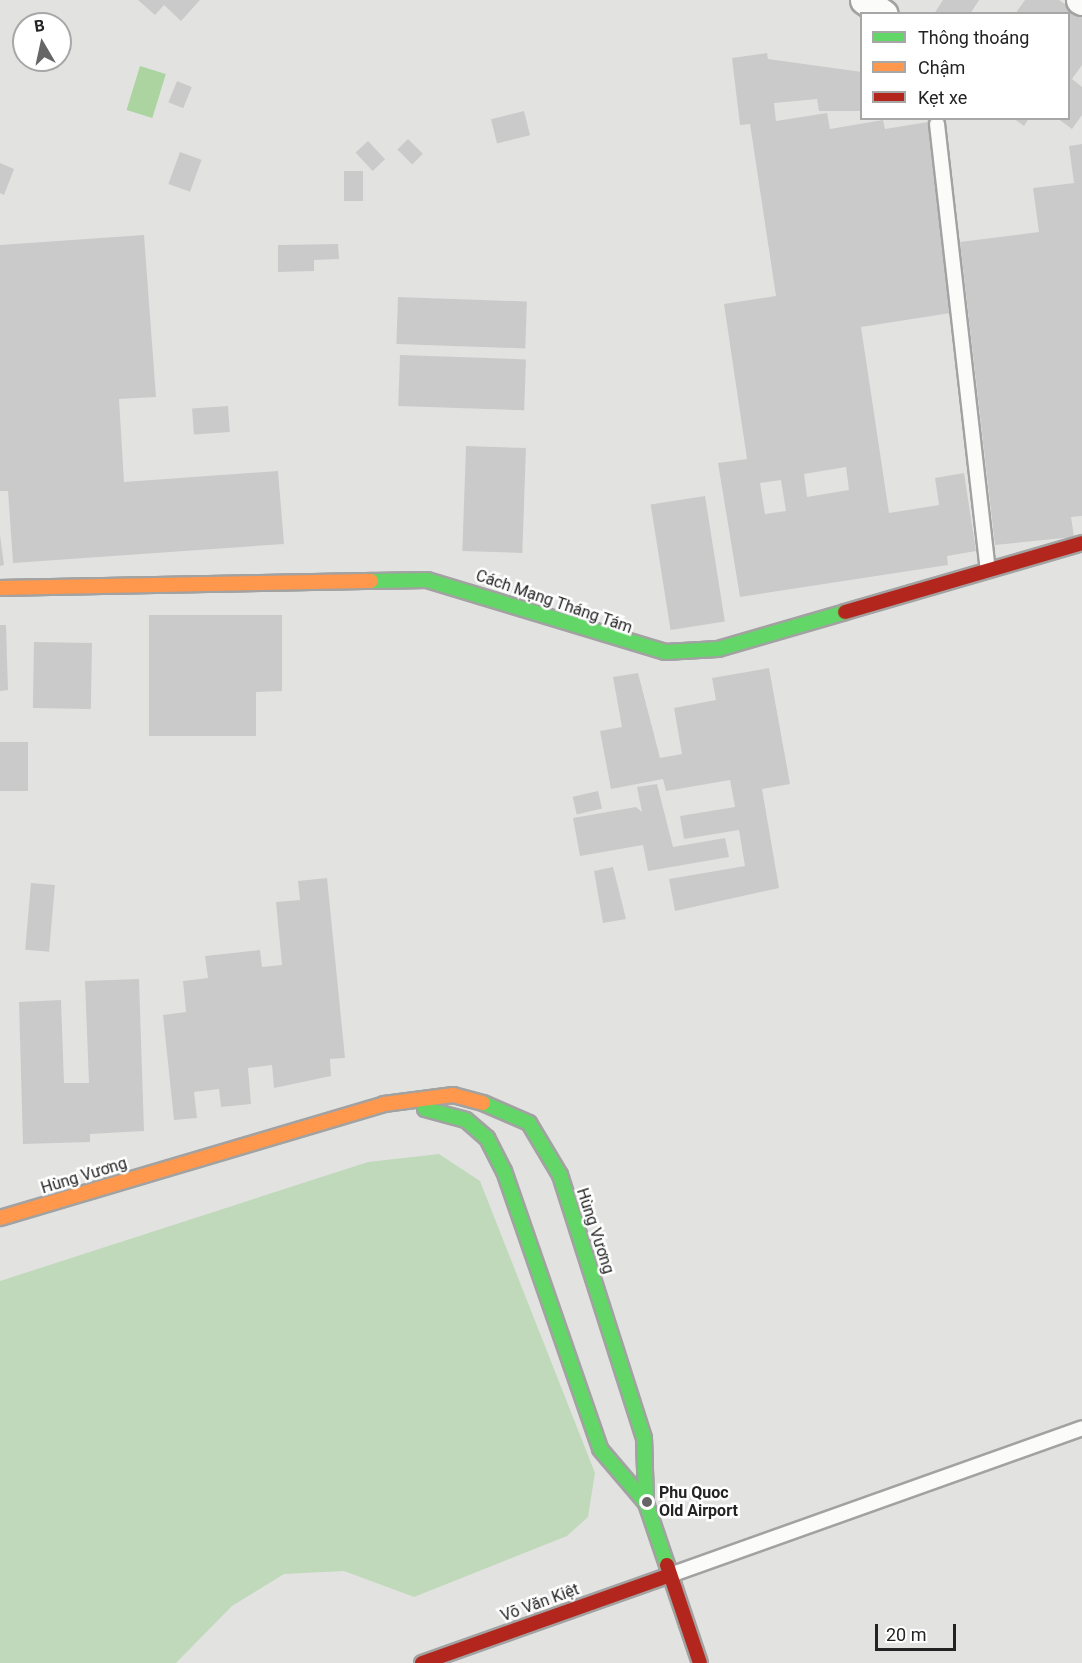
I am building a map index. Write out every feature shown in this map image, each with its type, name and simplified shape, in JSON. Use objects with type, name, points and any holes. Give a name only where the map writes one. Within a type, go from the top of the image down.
[{"type":"main road","name":"Cách Mạng Tháng Tám","points":[[0,588],[427,580],[665,652],[718,650],[1082,543]]},
{"type":"main road","name":"Hùng Vương","points":[[0,1218],[384,1104],[430,1096],[479,1100],[529,1123],[545,1143],[644,1437],[646,1503],[700,1663]]},
{"type":"main road","name":"Hùng Vương","points":[[384,1104],[444,1111],[466,1120],[487,1138],[504,1171],[600,1449],[646,1503]]},
{"type":"main road","name":"Võ Văn Kiệt","points":[[422,1663],[670,1575]]},
{"type":"street","points":[[864,0],[881,12]]},
{"type":"lane","points":[[937,124],[988,570]]},
{"type":"lane","points":[[670,1575],[1082,1428]]},
{"type":"shaded area","points":[[140,66],[166,74],[152,118],[127,110]]},
{"type":"shaded area","points":[[439,1154],[480,1181],[595,1473],[588,1517],[567,1536],[414,1597],[344,1571],[284,1574],[232,1606],[176,1663],[0,1663],[0,1281],[368,1162]]},
{"type":"building","points":[[138,0],[200,0],[181,21],[164,5],[155,15]]},
{"type":"building","points":[[943,0],[979,0],[971,12],[935,12]]},
{"type":"building","points":[[1025,0],[1059,0],[1082,16],[1082,65],[1072,79],[1082,87],[1082,115],[1072,129],[1060,120],[1070,120],[1070,12],[1016,12]]},
{"type":"building","points":[[767,53],[768,59],[860,72],[860,111],[819,111],[817,99],[774,103],[776,121],[827,113],[830,129],[883,120],[885,129],[928,122],[957,312],[861,327],[889,513],[939,505],[935,478],[964,473],[976,551],[947,556],[948,565],[740,597],[718,463],[747,459],[724,304],[776,296],[750,124],[740,125],[732,58]],"holes":[[[846,467],[849,490],[807,497],[804,474]],[[781,480],[786,511],[765,514],[760,483]]]},
{"type":"building","points":[[177,81],[192,87],[183,108],[168,102]]},
{"type":"building","points":[[524,111],[530,135],[497,143],[491,119]]},
{"type":"building","points":[[1016,120],[1028,120],[1024,126]]},
{"type":"building","points":[[408,139],[423,154],[412,164],[397,150]]},
{"type":"building","points":[[368,141],[385,159],[373,171],[356,153]]},
{"type":"building","points":[[1082,144],[1082,516],[1071,517],[1074,537],[995,545],[960,242],[1039,232],[1033,188],[1074,183],[1069,146]]},
{"type":"building","points":[[180,152],[202,160],[190,192],[168,184]]},
{"type":"building","points":[[0,163],[14,169],[4,195],[0,193]]},
{"type":"building","points":[[344,171],[363,171],[363,201],[344,201]]},
{"type":"building","points":[[144,235],[156,397],[119,399],[124,482],[278,471],[284,544],[13,563],[8,491],[0,491],[0,245]]},
{"type":"building","points":[[338,244],[339,259],[314,260],[314,271],[278,272],[278,245]]},
{"type":"building","points":[[398,297],[527,302],[525,348],[396,344]]},
{"type":"building","points":[[400,355],[526,359],[524,410],[398,406]]},
{"type":"building","points":[[228,406],[230,432],[194,434],[192,409]]},
{"type":"building","points":[[466,446],[526,448],[522,553],[462,551]]},
{"type":"building","points":[[705,496],[725,621],[671,630],[651,505]]},
{"type":"building","points":[[0,535],[4,565],[0,566]]},
{"type":"building","points":[[149,615],[282,615],[282,691],[256,692],[256,736],[149,736]]},
{"type":"building","points":[[0,625],[6,625],[8,690],[0,691]]},
{"type":"building","points":[[34,642],[92,643],[91,709],[33,708]]},
{"type":"building","points":[[769,668],[790,784],[762,789],[779,888],[675,911],[669,879],[745,866],[739,830],[684,839],[680,816],[735,807],[730,780],[666,791],[663,779],[611,789],[600,731],[622,727],[613,677],[638,673],[660,758],[682,754],[674,708],[716,700],[712,678]]},
{"type":"building","points":[[0,742],[28,742],[28,791],[0,791]]},
{"type":"building","points":[[657,784],[673,847],[725,838],[729,857],[648,871],[643,845],[580,856],[573,818],[636,807],[642,812],[637,787]]},
{"type":"building","points":[[598,791],[602,809],[577,814],[573,797]]},
{"type":"building","points":[[613,867],[626,919],[603,923],[594,871]]},
{"type":"building","points":[[327,878],[345,1058],[330,1059],[331,1076],[274,1088],[272,1065],[248,1068],[251,1104],[221,1107],[219,1089],[194,1092],[197,1118],[174,1120],[163,1015],[186,1012],[183,981],[208,978],[205,956],[260,950],[262,967],[282,965],[276,902],[300,900],[298,881]]},
{"type":"building","points":[[31,883],[55,885],[49,952],[25,950]]},
{"type":"building","points":[[139,979],[144,1131],[90,1134],[90,1142],[23,1144],[19,1002],[61,1000],[64,1083],[89,1083],[85,981]]},
{"type":"traffic: fast","points":[[371,581],[427,580],[665,652],[718,649],[845,612]]},
{"type":"traffic: fast","points":[[483,1103],[529,1123],[560,1175],[644,1438],[646,1503],[667,1565]]},
{"type":"traffic: fast","points":[[425,1109],[466,1120],[487,1138],[504,1171],[600,1449],[646,1503]]},
{"type":"traffic: slow","points":[[0,588],[371,581]]},
{"type":"traffic: slow","points":[[0,1218],[384,1104],[453,1095],[483,1103]]},
{"type":"traffic: jam","points":[[845,612],[1082,543]]},
{"type":"traffic: jam","points":[[667,1565],[700,1663]]},
{"type":"traffic: jam","points":[[422,1663],[670,1575]]},
{"type":"place","name":"Phu Quoc Old Airport","points":[[647,1502]]}]
